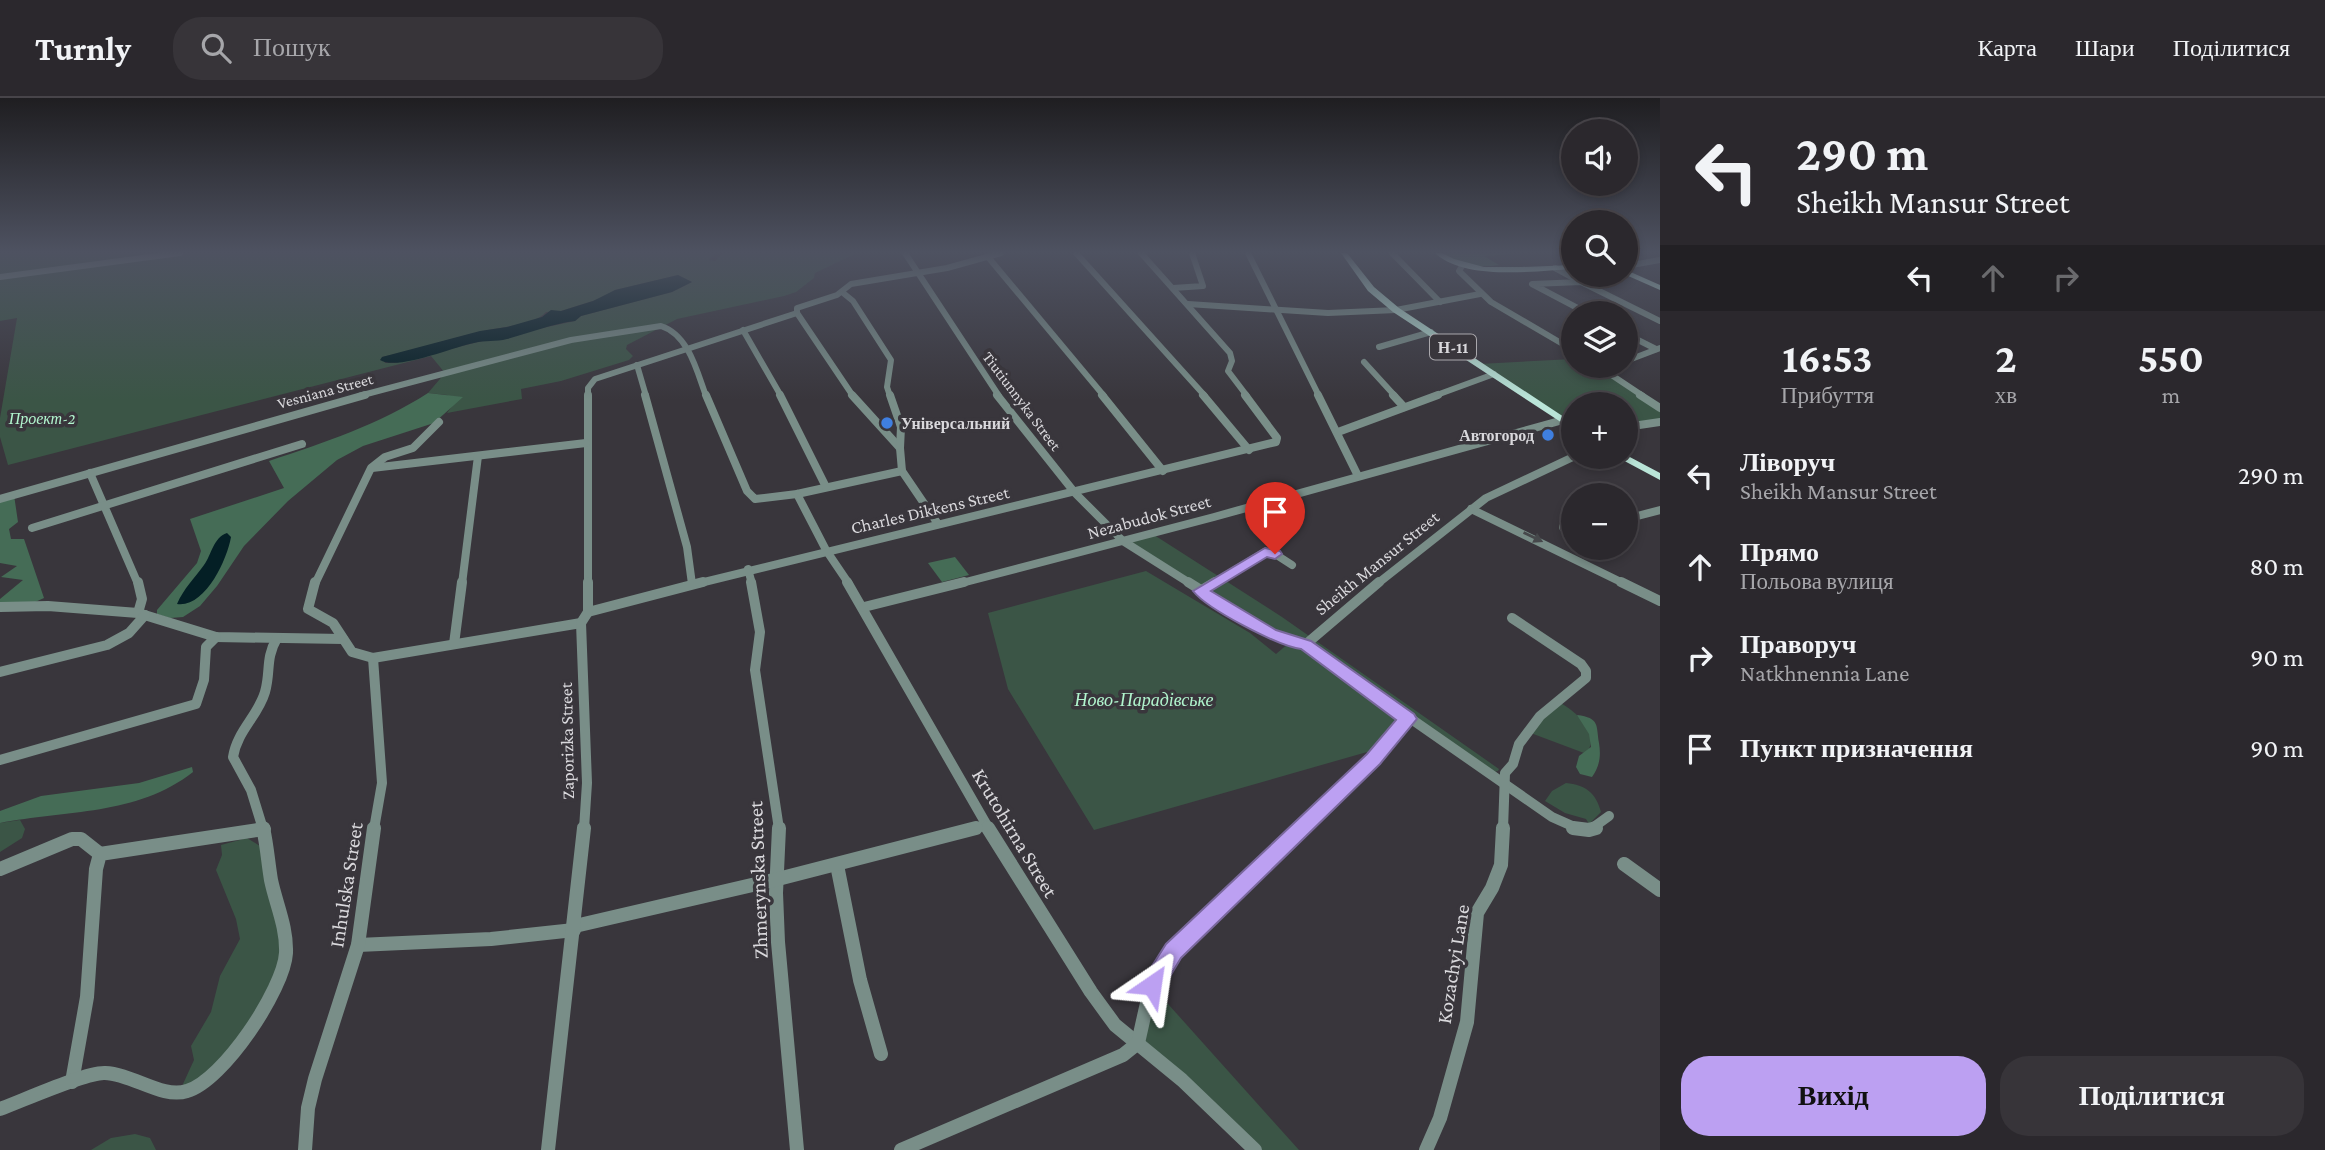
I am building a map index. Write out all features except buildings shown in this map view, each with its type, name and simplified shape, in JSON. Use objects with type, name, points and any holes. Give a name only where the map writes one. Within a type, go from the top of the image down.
[{"type":"main road","name":"Н-11","points":[[1387,302],[1561,419]]},
{"type":"main road","points":[[1638,465],[1660,477]]},
{"type":"street","points":[[814,302],[797,308],[797,313],[858,404],[900,448]]},
{"type":"street","points":[[854,302],[890,356],[887,387],[901,427],[902,471],[938,524]]},
{"type":"street","name":"Tiutiunnyka Street","points":[[936,302],[988,383],[1075,493],[1123,541],[1270,634],[1305,645]]},
{"type":"street","points":[[1031,302],[1163,471]]},
{"type":"street","points":[[1121,302],[1183,370],[1249,450]]},
{"type":"street","points":[[1273,302],[1358,475]]},
{"type":"street","points":[[1188,304],[1328,313],[1396,310],[1439,302]]},
{"type":"street","points":[[1493,302],[1561,343]]},
{"type":"street","points":[[1622,302],[1660,321]]},
{"type":"street","name":"Charles Dikkens Street","points":[[373,657],[454,644],[585,617],[748,569],[1075,493],[1249,450],[1278,440],[1228,371],[1232,361],[1230,353],[1188,304]]},
{"type":"street","points":[[692,584],[687,547],[637,365],[797,313]]},
{"type":"street","name":"Vesniana Street","points":[[0,499],[294,414],[573,340],[661,326],[672,332],[687,350]]},
{"type":"street","points":[[743,330],[785,404],[826,487]]},
{"type":"street","points":[[1379,347],[1431,332]]},
{"type":"street","points":[[1638,339],[1658,348]]},
{"type":"street","points":[[1638,356],[1658,348]]},
{"type":"street","points":[[687,350],[747,491],[755,499],[797,494],[902,471]]},
{"type":"street","points":[[1364,362],[1404,407]]},
{"type":"street","name":"Zaporizka Street","points":[[548,1150],[582,863],[587,783],[585,617],[588,388],[590,383],[637,365]]},
{"type":"street","points":[[1338,432],[1380,419],[1404,407],[1494,374]]},
{"type":"street","points":[[1616,378],[1660,408]]},
{"type":"street","points":[[1651,401],[1660,398]]},
{"type":"street","name":"Nezabudok Street","points":[[864,607],[1123,541],[1358,475],[1398,468],[1561,421]]},
{"type":"street","points":[[373,657],[352,652],[333,623],[313,613],[306,605],[307,601],[319,570],[371,468],[385,457],[413,448],[439,422]]},
{"type":"street","points":[[1638,425],[1660,422]]},
{"type":"street","points":[[371,468],[586,443]]},
{"type":"street","points":[[33,528],[302,444]]},
{"type":"street","points":[[454,644],[478,456]]},
{"type":"street","name":"Sheikh Mansur Street","points":[[1305,645],[1471,509],[1505,487],[1561,462]]},
{"type":"street","points":[[0,672],[107,645],[129,633],[142,614],[142,599],[137,580],[90,473]]},
{"type":"street","name":"Krutohirna Street","points":[[797,494],[826,550],[864,607],[888,655],[986,825],[1091,992],[1115,1025],[1196,1092],[1255,1150]]},
{"type":"street","points":[[1471,509],[1660,601]]},
{"type":"street","points":[[1638,516],[1660,510]]},
{"type":"street","points":[[1200,591],[1265,552],[1271,552],[1292,565]]},
{"type":"street","name":"Zhmerynska Street","points":[[748,569],[760,632],[755,670],[778,809],[778,942],[797,1150]]},
{"type":"street","points":[[0,607],[48,606],[142,614],[216,637],[342,639]]},
{"type":"street","points":[[1503,784],[1505,773],[1511,769],[1519,745],[1528,732],[1586,678],[1586,671],[1581,664],[1512,618]]},
{"type":"street","points":[[0,760],[196,704],[204,680],[206,647],[216,637]]},
{"type":"street","points":[[0,1110],[99,1073],[114,1072],[131,1076],[169,1094],[202,1084],[222,1066],[280,978],[285,962],[285,927],[272,886],[264,829],[246,776],[233,757],[237,738],[265,692],[266,655],[277,638]]},
{"type":"street","points":[[1305,645],[1552,817],[1578,830],[1601,827],[1609,816]]},
{"type":"street","name":"Inhulska Street","points":[[305,1150],[308,1108],[315,1079],[358,946],[367,866],[382,783],[373,657]]},
{"type":"street","points":[[901,1150],[1123,1055],[1138,1043],[1140,1018],[1148,994],[1160,969],[1174,951],[1373,759],[1408,719]]},
{"type":"street","name":"Kozachyi Lane","points":[[1426,1150],[1440,1118],[1467,1022],[1477,914],[1499,875],[1503,784]]},
{"type":"street","points":[[358,946],[491,939],[574,928],[837,865],[986,825]]},
{"type":"street","points":[[0,869],[72,839],[81,839],[100,853],[264,829]]},
{"type":"street","points":[[72,1082],[87,997],[96,869],[100,853]]},
{"type":"street","points":[[1624,864],[1660,890]]},
{"type":"street","points":[[837,865],[860,980],[881,1054]]},
{"type":"green space","name":"Проект-2","points":[[0,302],[589,302],[561,311],[546,312],[541,317],[524,323],[382,357],[385,363],[395,363],[575,321],[581,316],[634,302],[756,302],[677,319],[627,345],[626,349],[633,356],[629,360],[561,381],[521,389],[522,399],[447,413],[455,402],[447,395],[428,393],[445,373],[431,356],[8,465],[0,437],[0,418],[17,318],[0,321]]},
{"type":"green space","points":[[1561,360],[1561,378],[1616,378],[1636,392],[1561,392],[1561,419],[1479,364]]},
{"type":"green space","points":[[428,393],[463,397],[434,423],[363,446],[337,460],[288,501],[244,546],[200,606],[183,617],[170,618],[157,614],[157,610],[197,563],[201,551],[190,519],[284,488],[269,461],[371,423]]},
{"type":"green space","points":[[1638,393],[1660,408],[1660,422],[1638,425]]},
{"type":"green space","points":[[14,495],[18,522],[9,529],[11,539],[24,539],[44,598],[33,603],[0,603],[0,599],[23,580],[1,577],[17,566],[0,563],[0,499]]},
{"type":"green space","name":"Ново-Парадівське","points":[[1151,533],[1282,617],[1499,769],[1498,771],[1494,772],[1408,719],[1373,759],[1367,752],[1094,830],[1008,689],[988,613],[1146,571],[1250,633],[1276,654],[1289,643],[1123,541]]},
{"type":"green space","points":[[955,557],[969,575],[942,582],[928,563]]},
{"type":"green space","points":[[1559,702],[1578,716],[1588,730],[1591,737],[1587,752],[1528,732]]},
{"type":"green space","points":[[1577,715],[1590,718],[1597,727],[1600,756],[1592,777],[1580,774],[1576,767],[1579,756],[1591,747],[1589,734]]},
{"type":"green space","points":[[192,767],[193,772],[171,786],[124,804],[0,823],[0,811],[41,796],[139,783]]},
{"type":"green space","points":[[1566,783],[1585,788],[1596,800],[1601,812],[1589,824],[1586,819],[1565,813],[1545,801],[1552,791]]},
{"type":"green space","points":[[20,820],[25,829],[22,838],[0,852],[0,823]]},
{"type":"green space","points":[[247,838],[260,846],[279,921],[281,961],[261,1001],[220,1062],[185,1087],[183,1084],[194,1060],[191,1046],[211,1012],[220,976],[240,939],[236,919],[216,870],[222,855],[221,845]]},
{"type":"green space","points":[[1151,985],[1299,1150],[1255,1150],[1138,1043]]},
{"type":"green space","points":[[135,1134],[150,1138],[156,1150],[91,1150],[111,1138]]},
{"type":"water","points":[[590,302],[634,302],[581,316],[575,321],[503,340],[474,343],[412,361],[388,363],[380,360],[382,357],[542,317],[551,310],[561,311]]},
{"type":"water","points":[[227,533],[231,537],[229,547],[213,581],[197,598],[177,604],[216,542]]},
{"type":"place","name":"Універсальний","points":[[887,423]]},
{"type":"place","name":"Автогород","points":[[1548,435]]},
{"type":"route","points":[[1152,985],[1160,969],[1189,935],[1373,759],[1408,719],[1305,645],[1270,634],[1200,591],[1265,552],[1275,554]]}]
